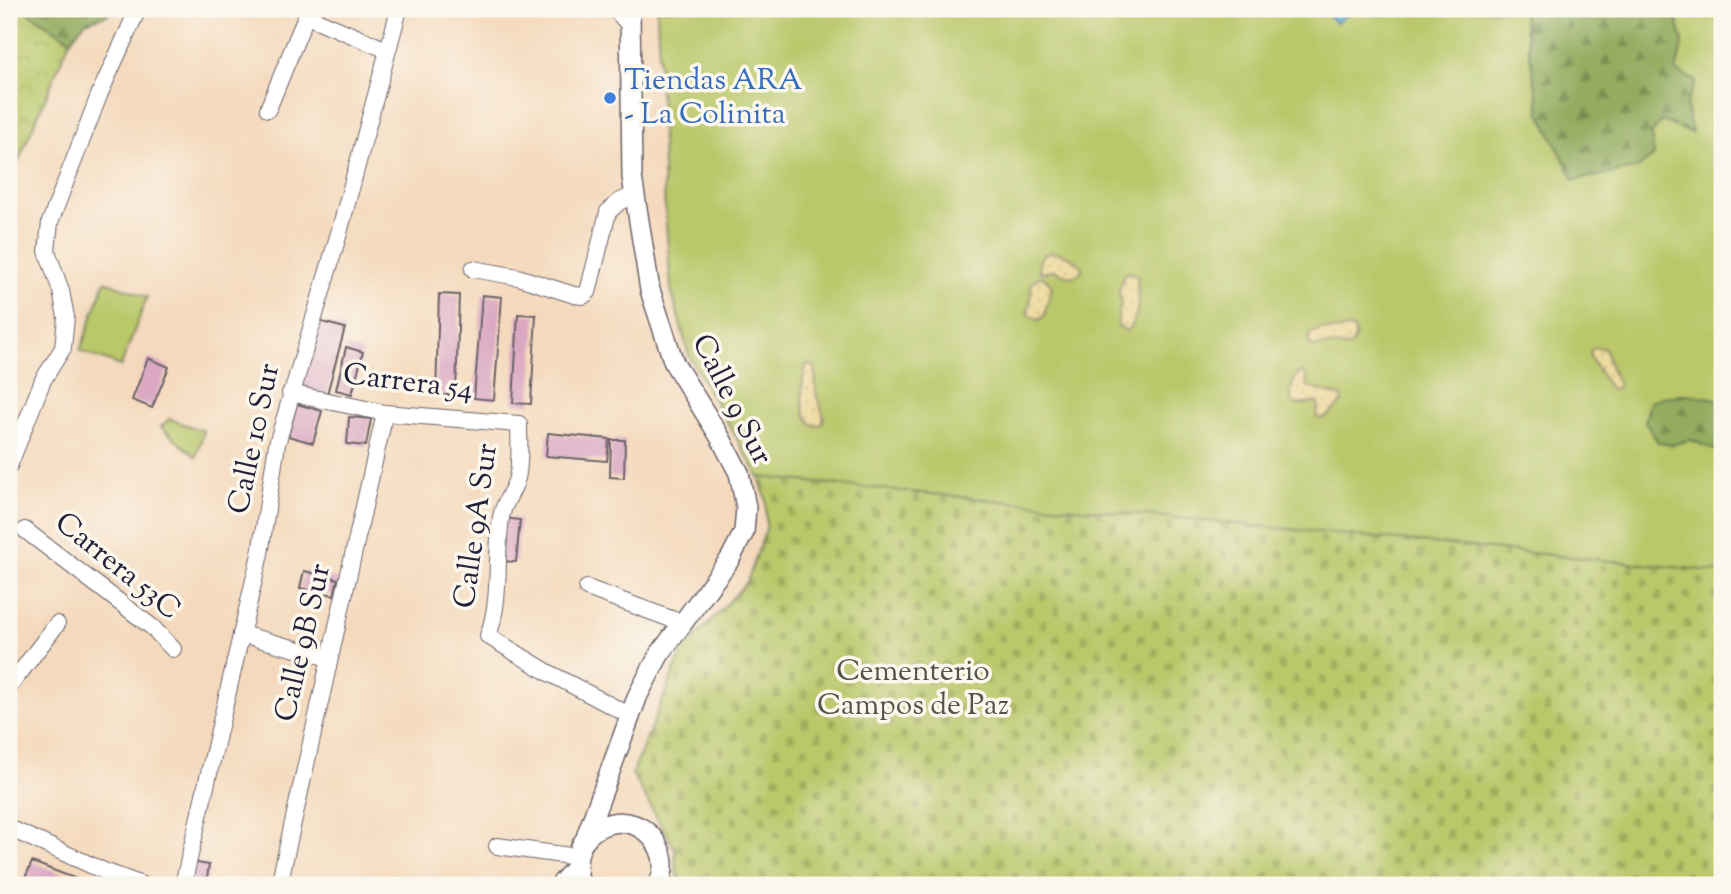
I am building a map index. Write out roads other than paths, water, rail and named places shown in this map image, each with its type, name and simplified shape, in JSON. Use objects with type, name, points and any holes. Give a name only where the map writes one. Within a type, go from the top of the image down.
[{"type":"main road","name":"Calle 9 Sur","points":[[559,885],[578,870],[587,834],[629,715],[659,655],[730,559],[744,532],[746,507],[739,473],[674,363],[650,290],[633,195],[629,17]]},
{"type":"main road","points":[[606,784],[617,809],[657,844],[663,863],[660,885]]},
{"type":"main road","points":[[587,834],[616,822],[632,824]]},
{"type":"street","points":[[9,466],[43,380],[64,348],[66,317],[61,291],[47,251],[50,222],[77,150],[138,9]]},
{"type":"street","name":"Calle 10 Sur","points":[[183,885],[260,554],[277,444],[339,233],[399,9]]},
{"type":"street","points":[[615,9],[629,17]]},
{"type":"street","points":[[268,109],[308,13],[387,50]]},
{"type":"street","points":[[473,269],[518,277],[579,296],[587,292],[607,212],[633,195]]},
{"type":"street","name":"Carrera 54","points":[[290,393],[384,413],[519,424]]},
{"type":"street","name":"Calle 9B Sur","points":[[279,885],[384,413]]},
{"type":"street","name":"Calle 9A Sur","points":[[519,424],[517,476],[504,503],[497,563],[497,601],[488,636],[549,673],[629,715]]},
{"type":"street","name":"Carrera 53C","points":[[25,530],[152,627],[173,649]]},
{"type":"street","points":[[587,588],[682,623]]},
{"type":"street","points":[[9,687],[57,624]]},
{"type":"street","points":[[241,634],[329,658]]},
{"type":"street","points":[[9,828],[92,866],[142,885]]},
{"type":"street","points":[[498,846],[578,870]]},
{"type":"water","points":[[1292,9],[1400,9],[1382,15],[1350,14],[1336,23],[1327,14]]},
{"type":"place","name":"Tiendas ARA - La Colinita","points":[[610,98]]},
{"type":"park label","name":"Cementerio Campos de Paz","points":[[913,689]]}]
